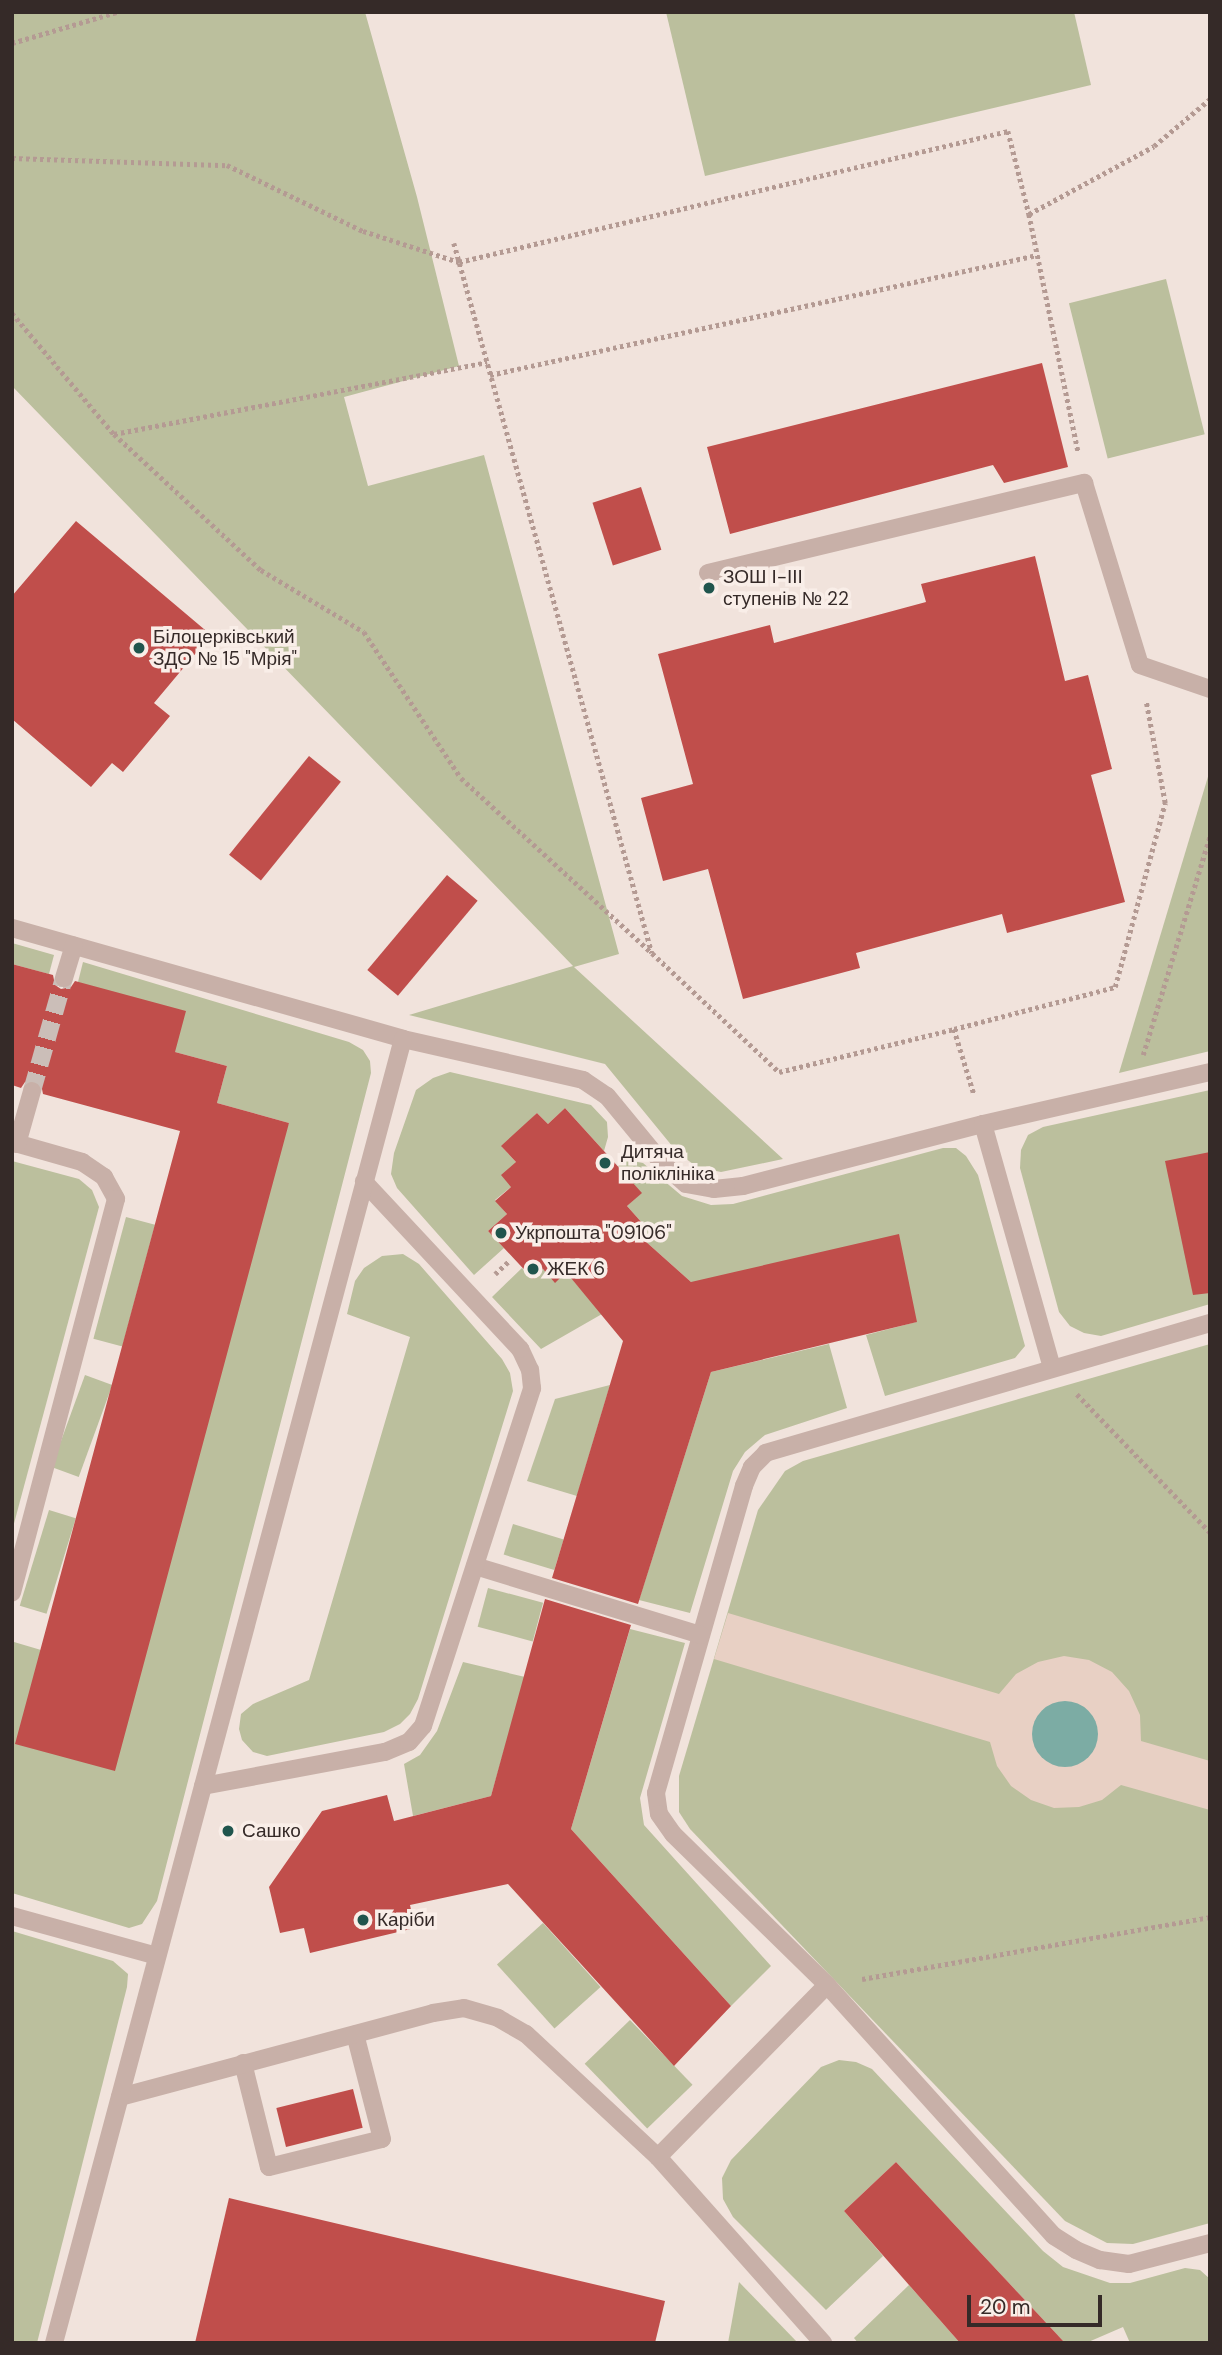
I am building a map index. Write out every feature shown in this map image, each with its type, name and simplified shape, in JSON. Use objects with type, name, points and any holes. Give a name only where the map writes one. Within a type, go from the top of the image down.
[{"type":"lane","points":[[709,573],[1084,483],[1140,665],[1210,689]]},
{"type":"lane","points":[[12,928],[403,1039],[583,1080],[607,1096],[663,1164],[686,1184],[714,1189],[743,1186],[983,1124],[1210,1072]]},
{"type":"lane","points":[[64,978],[74,946]]},
{"type":"lane","points":[[54,2343],[403,1039]]},
{"type":"lane","points":[[12,1592],[116,1199],[104,1177],[82,1162],[15,1143],[32,1091]]},
{"type":"lane","points":[[983,1124],[1052,1368]]},
{"type":"lane","points":[[203,1786],[385,1752],[409,1742],[423,1726],[532,1388],[530,1370],[520,1349],[365,1182]]},
{"type":"lane","points":[[1210,1323],[766,1453],[752,1467],[744,1486],[656,1793],[659,1814],[673,1834],[827,1985],[1054,2236],[1076,2250],[1100,2260],[1129,2264],[1210,2243]]},
{"type":"lane","points":[[475,1566],[701,1635]]},
{"type":"lane","points":[[12,1916],[157,1956]]},
{"type":"lane","points":[[658,2157],[827,1985]]},
{"type":"lane","points":[[120,2097],[433,2013],[464,2008],[498,2018],[526,2034],[658,2157],[824,2343]]},
{"type":"lane","points":[[243,2063],[269,2167],[382,2138],[355,2034]]},
{"type":"path","points":[[12,43],[117,12]]},
{"type":"path","points":[[1029,214],[1154,146],[1210,99]]},
{"type":"path","points":[[12,158],[227,165],[363,231],[459,262],[1008,131],[1029,214],[1084,483]]},
{"type":"path","points":[[454,243],[652,953]]},
{"type":"path","points":[[491,374],[1037,255]]},
{"type":"path","points":[[12,313],[114,435],[261,570],[364,632],[461,778],[779,1072],[1115,987],[1165,803],[1140,665]]},
{"type":"path","points":[[114,435],[487,362]]},
{"type":"path","points":[[1133,1089],[1210,836]]},
{"type":"path","points":[[954,1029],[983,1124]]},
{"type":"path","points":[[1052,1368],[1210,1532]]},
{"type":"path","points":[[827,1985],[1210,1917]]},
{"type":"green space","points":[[12,12],[365,12],[417,197],[459,366],[344,397],[368,486],[484,455],[619,954],[574,967],[783,1159],[721,1172],[697,1167],[677,1152],[605,1064],[409,1015],[573,966],[12,386]]},
{"type":"green space","points":[[666,12],[1074,12],[1091,85],[705,176]]},
{"type":"green space","points":[[1166,279],[1205,434],[1108,458],[1069,303]]},
{"type":"green space","points":[[1210,770],[1210,1051],[1119,1073]]},
{"type":"green space","points":[[12,943],[54,955],[49,974],[12,964]]},
{"type":"green space","points":[[83,962],[349,1042],[363,1050],[370,1061],[371,1073],[157,1901],[142,1924],[129,1928],[12,1893],[12,1649],[14,1642],[41,1650],[289,1123],[217,1103],[227,1066],[175,1052],[78,982]]},
{"type":"green space","points":[[450,1072],[591,1105],[607,1122],[608,1137],[604,1151],[565,1108],[548,1124],[537,1113],[502,1147],[516,1162],[511,1187],[495,1200],[507,1214],[488,1231],[504,1248],[474,1275],[397,1188],[391,1174],[394,1153],[416,1090],[433,1078]]},
{"type":"green space","points":[[1210,1090],[1210,1304],[1101,1336],[1084,1333],[1070,1326],[1059,1312],[1020,1168],[1021,1150],[1028,1135],[1043,1127]]},
{"type":"green space","points":[[943,1148],[956,1148],[966,1156],[978,1175],[1025,1346],[1015,1358],[885,1396],[866,1335],[916,1322],[691,1282],[635,1232],[643,1224],[627,1206],[641,1193],[618,1166],[627,1160],[643,1163],[682,1196],[711,1205],[733,1204]]},
{"type":"green space","points":[[12,1161],[79,1179],[92,1190],[99,1207],[12,1531]]},
{"type":"green space","points":[[126,1217],[155,1225],[122,1346],[93,1339]]},
{"type":"green space","points":[[403,1254],[419,1264],[502,1359],[510,1373],[513,1391],[418,1699],[410,1714],[400,1724],[384,1732],[267,1756],[253,1752],[242,1740],[239,1729],[241,1714],[253,1704],[309,1680],[410,1337],[347,1314],[355,1281],[364,1268],[382,1256]]},
{"type":"green space","points":[[522,1268],[533,1279],[543,1269],[555,1282],[566,1272],[602,1314],[541,1349],[492,1297]]},
{"type":"green space","points":[[829,1344],[847,1408],[765,1435],[745,1452],[733,1471],[690,1613],[639,1600],[711,1372]]},
{"type":"green space","points":[[1210,1344],[1210,2223],[1133,2244],[1107,2243],[1065,2221],[690,1829],[679,1812],[679,1776],[758,1510],[785,1471],[803,1461]]},
{"type":"green space","points":[[85,1375],[112,1385],[79,1477],[51,1467]]},
{"type":"green space","points":[[610,1385],[577,1496],[527,1481],[555,1399]]},
{"type":"green space","points":[[49,1510],[76,1518],[47,1614],[20,1606]]},
{"type":"green space","points":[[513,1524],[564,1539],[554,1570],[504,1555]]},
{"type":"green space","points":[[488,1588],[543,1603],[533,1641],[478,1627]]},
{"type":"green space","points":[[630,1629],[685,1643],[640,1798],[644,1825],[771,1966],[731,2006],[571,1829]]},
{"type":"green space","points":[[463,1662],[525,1677],[491,1796],[413,1816],[404,1764],[420,1755],[437,1731]]},
{"type":"green space","points":[[543,1923],[601,1987],[554,2028],[497,1964]]},
{"type":"green space","points":[[12,1931],[113,1961],[128,1974],[127,1987],[37,2343],[12,2343]]},
{"type":"green space","points":[[630,2020],[693,2085],[647,2129],[585,2064]]},
{"type":"green space","points":[[839,2060],[856,2062],[872,2069],[1043,2251],[1063,2267],[1110,2283],[1130,2283],[1185,2268],[1200,2270],[1210,2279],[1210,2343],[1130,2343],[1123,2327],[1086,2343],[1065,2343],[896,2162],[844,2211],[883,2256],[826,2310],[733,2217],[723,2199],[722,2178],[731,2160],[821,2067]]},
{"type":"green space","points":[[739,2282],[798,2343],[728,2343]]},
{"type":"green space","points":[[909,2285],[960,2343],[858,2343],[854,2338]]},
{"type":"shaded area","points":[[728,1613],[999,1694],[1016,1674],[1038,1662],[1064,1656],[1089,1660],[1112,1672],[1129,1691],[1140,1715],[1141,1741],[1210,1761],[1210,1810],[1121,1785],[1102,1800],[1079,1807],[1054,1808],[1031,1800],[1011,1786],[997,1766],[990,1742],[714,1659]]},
{"type":"water","points":[[1059,1701],[1071,1701],[1083,1706],[1093,1716],[1098,1734],[1096,1747],[1083,1762],[1071,1767],[1059,1767],[1047,1762],[1037,1752],[1032,1740],[1032,1728],[1037,1716],[1047,1706]]},
{"type":"building","points":[[1042,363],[1068,467],[1004,483],[993,465],[730,534],[707,447]]},
{"type":"building","points":[[641,487],[661,550],[613,566],[592,503]]},
{"type":"building","points":[[76,521],[211,635],[154,703],[170,716],[123,772],[112,763],[91,787],[12,719],[12,596]]},
{"type":"building","points":[[1035,556],[1065,681],[1088,675],[1112,769],[1091,775],[1125,902],[1007,933],[1002,914],[856,953],[860,968],[743,999],[708,869],[663,881],[641,798],[693,784],[658,654],[770,625],[774,643],[926,602],[921,584]]},
{"type":"building","points":[[309,756],[341,782],[261,880],[229,855]]},
{"type":"building","points":[[447,875],[478,901],[398,996],[367,970]]},
{"type":"building","points":[[12,964],[53,975],[55,985],[61,989],[71,987],[75,981],[186,1011],[175,1052],[227,1066],[217,1103],[289,1123],[115,1771],[15,1744],[180,1131],[43,1094],[41,1084],[34,1080],[25,1082],[21,1088],[12,1085]]},
{"type":"building","points":[[565,1108],[642,1193],[627,1206],[643,1224],[635,1232],[691,1282],[899,1234],[917,1322],[711,1372],[638,1604],[552,1578],[623,1341],[566,1272],[555,1283],[543,1269],[533,1279],[488,1231],[507,1214],[495,1201],[511,1187],[501,1175],[516,1162],[501,1146],[537,1113],[548,1124]]},
{"type":"building","points":[[1210,1152],[1210,1293],[1193,1295],[1165,1161]]},
{"type":"building","points":[[545,1599],[631,1625],[571,1829],[731,2006],[674,2066],[508,1884],[410,1905],[415,1928],[310,1953],[304,1928],[280,1933],[269,1887],[322,1811],[387,1795],[394,1821],[491,1796]]},
{"type":"building","points":[[353,2089],[363,2128],[286,2147],[276,2108]]},
{"type":"building","points":[[896,2162],[1065,2343],[960,2343],[844,2211]]},
{"type":"building","points":[[229,2198],[665,2301],[655,2343],[195,2343]]},
{"type":"tunnel","points":[[32,1091],[64,978]]},
{"type":"place","name":"ЗОШ І-ІІІ ступенів № 22","points":[[709,588]]},
{"type":"place","name":"Білоцерківський ЗДО № 15 \"Мрія\"","points":[[139,648]]},
{"type":"place","name":"Дитяча поліклініка","points":[[605,1163]]},
{"type":"place","name":"Укрпошта \"09106\"","points":[[501,1233]]},
{"type":"place","name":"ЖЕК 6","points":[[533,1269]]},
{"type":"place","name":"Сашко","points":[[228,1831]]},
{"type":"place","name":"Каріби","points":[[363,1920]]}]
